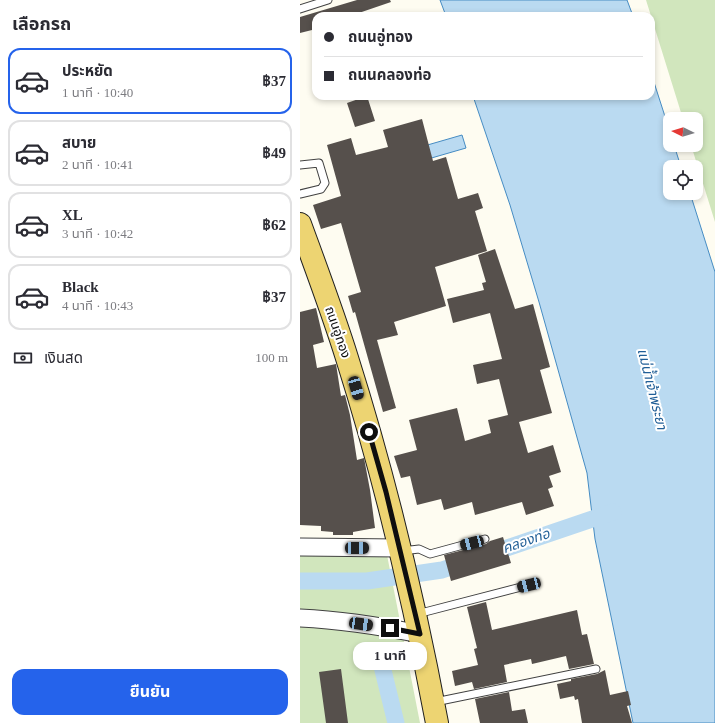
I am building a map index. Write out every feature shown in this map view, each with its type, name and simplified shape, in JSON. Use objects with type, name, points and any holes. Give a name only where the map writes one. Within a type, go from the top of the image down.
[{"type":"main road","name":"ถนนอู่ทอง","points":[[300,224],[347,358],[386,492],[416,616],[437,723]]},
{"type":"street","points":[[300,548],[400,552]]},
{"type":"street","points":[[300,618],[368,624],[416,616]]},
{"type":"lane","points":[[300,9],[328,0]]},
{"type":"lane","points":[[300,165],[319,163],[325,183],[321,189],[300,194]]},
{"type":"lane","points":[[400,552],[419,549],[430,554],[485,539]]},
{"type":"lane","points":[[416,616],[529,585]]},
{"type":"lane","points":[[433,702],[596,669]]},
{"type":"green space","points":[[646,0],[715,0],[715,222],[703,184],[703,160],[696,160],[693,152],[703,152],[703,112],[681,112],[655,29],[655,12],[650,12]]},
{"type":"green space","points":[[300,555],[387,555],[420,723],[300,723]]},
{"type":"water","points":[[440,0],[627,0],[632,12],[444,12]]},
{"type":"water","name":"แม่น้ำเจ้าพระยา","points":[[655,85],[664,112],[663,152],[676,152],[679,160],[663,160],[663,200],[692,200],[715,272],[715,723],[633,723],[595,539],[587,473],[510,205],[474,100],[655,100]]},
{"type":"water","points":[[462,135],[466,148],[428,159],[424,146]]},
{"type":"building","points":[[357,0],[390,0],[391,2],[362,12],[317,12]]},
{"type":"building","points":[[312,13],[312,30],[300,33],[300,17]]},
{"type":"building","points":[[356,100],[368,100],[375,121],[355,127],[347,103]]},
{"type":"building","points":[[422,119],[433,161],[446,157],[458,199],[478,193],[483,208],[475,211],[487,251],[435,267],[446,306],[394,322],[398,335],[377,340],[396,408],[383,412],[355,312],[353,313],[348,296],[361,292],[341,223],[321,229],[313,205],[341,196],[327,145],[351,138],[356,155],[388,147],[383,130]]},
{"type":"building","points":[[495,249],[515,309],[533,304],[550,367],[540,370],[552,413],[519,422],[528,453],[553,445],[561,472],[549,476],[553,487],[548,489],[554,506],[526,515],[522,502],[475,515],[472,502],[444,510],[441,499],[417,505],[410,476],[401,478],[394,456],[417,450],[409,420],[457,408],[465,441],[491,433],[488,420],[508,415],[499,379],[477,384],[473,365],[502,359],[490,313],[453,323],[447,299],[484,290],[482,283],[486,282],[478,255]]},
{"type":"building","points":[[316,308],[324,342],[313,345],[317,368],[336,364],[341,396],[345,395],[350,415],[357,460],[364,458],[370,490],[375,528],[353,532],[353,535],[333,535],[333,532],[321,531],[321,526],[300,525],[300,312]]},
{"type":"building","points":[[503,537],[511,563],[451,581],[444,555],[486,544],[490,541]]},
{"type":"building","points":[[486,602],[492,630],[577,610],[582,635],[587,634],[594,664],[569,669],[566,656],[532,664],[531,659],[504,665],[507,682],[474,689],[472,682],[455,686],[452,671],[478,665],[474,649],[477,648],[467,607]]},
{"type":"building","points":[[341,669],[348,723],[326,723],[319,672]]},
{"type":"building","points":[[605,670],[610,695],[628,691],[631,705],[627,706],[632,723],[582,723],[578,699],[575,700],[574,696],[560,699],[557,684],[571,681],[571,679],[597,674]]},
{"type":"building","points":[[509,692],[512,711],[525,709],[528,723],[480,723],[475,699]]},
{"type":"waterway","name":"คลองท่อ","points":[[300,581],[367,581],[442,570],[613,512]]},
{"type":"waterway","points":[[379,654],[396,723]]},
{"type":"route","points":[[369,432],[386,492],[420,634],[390,628]]}]
